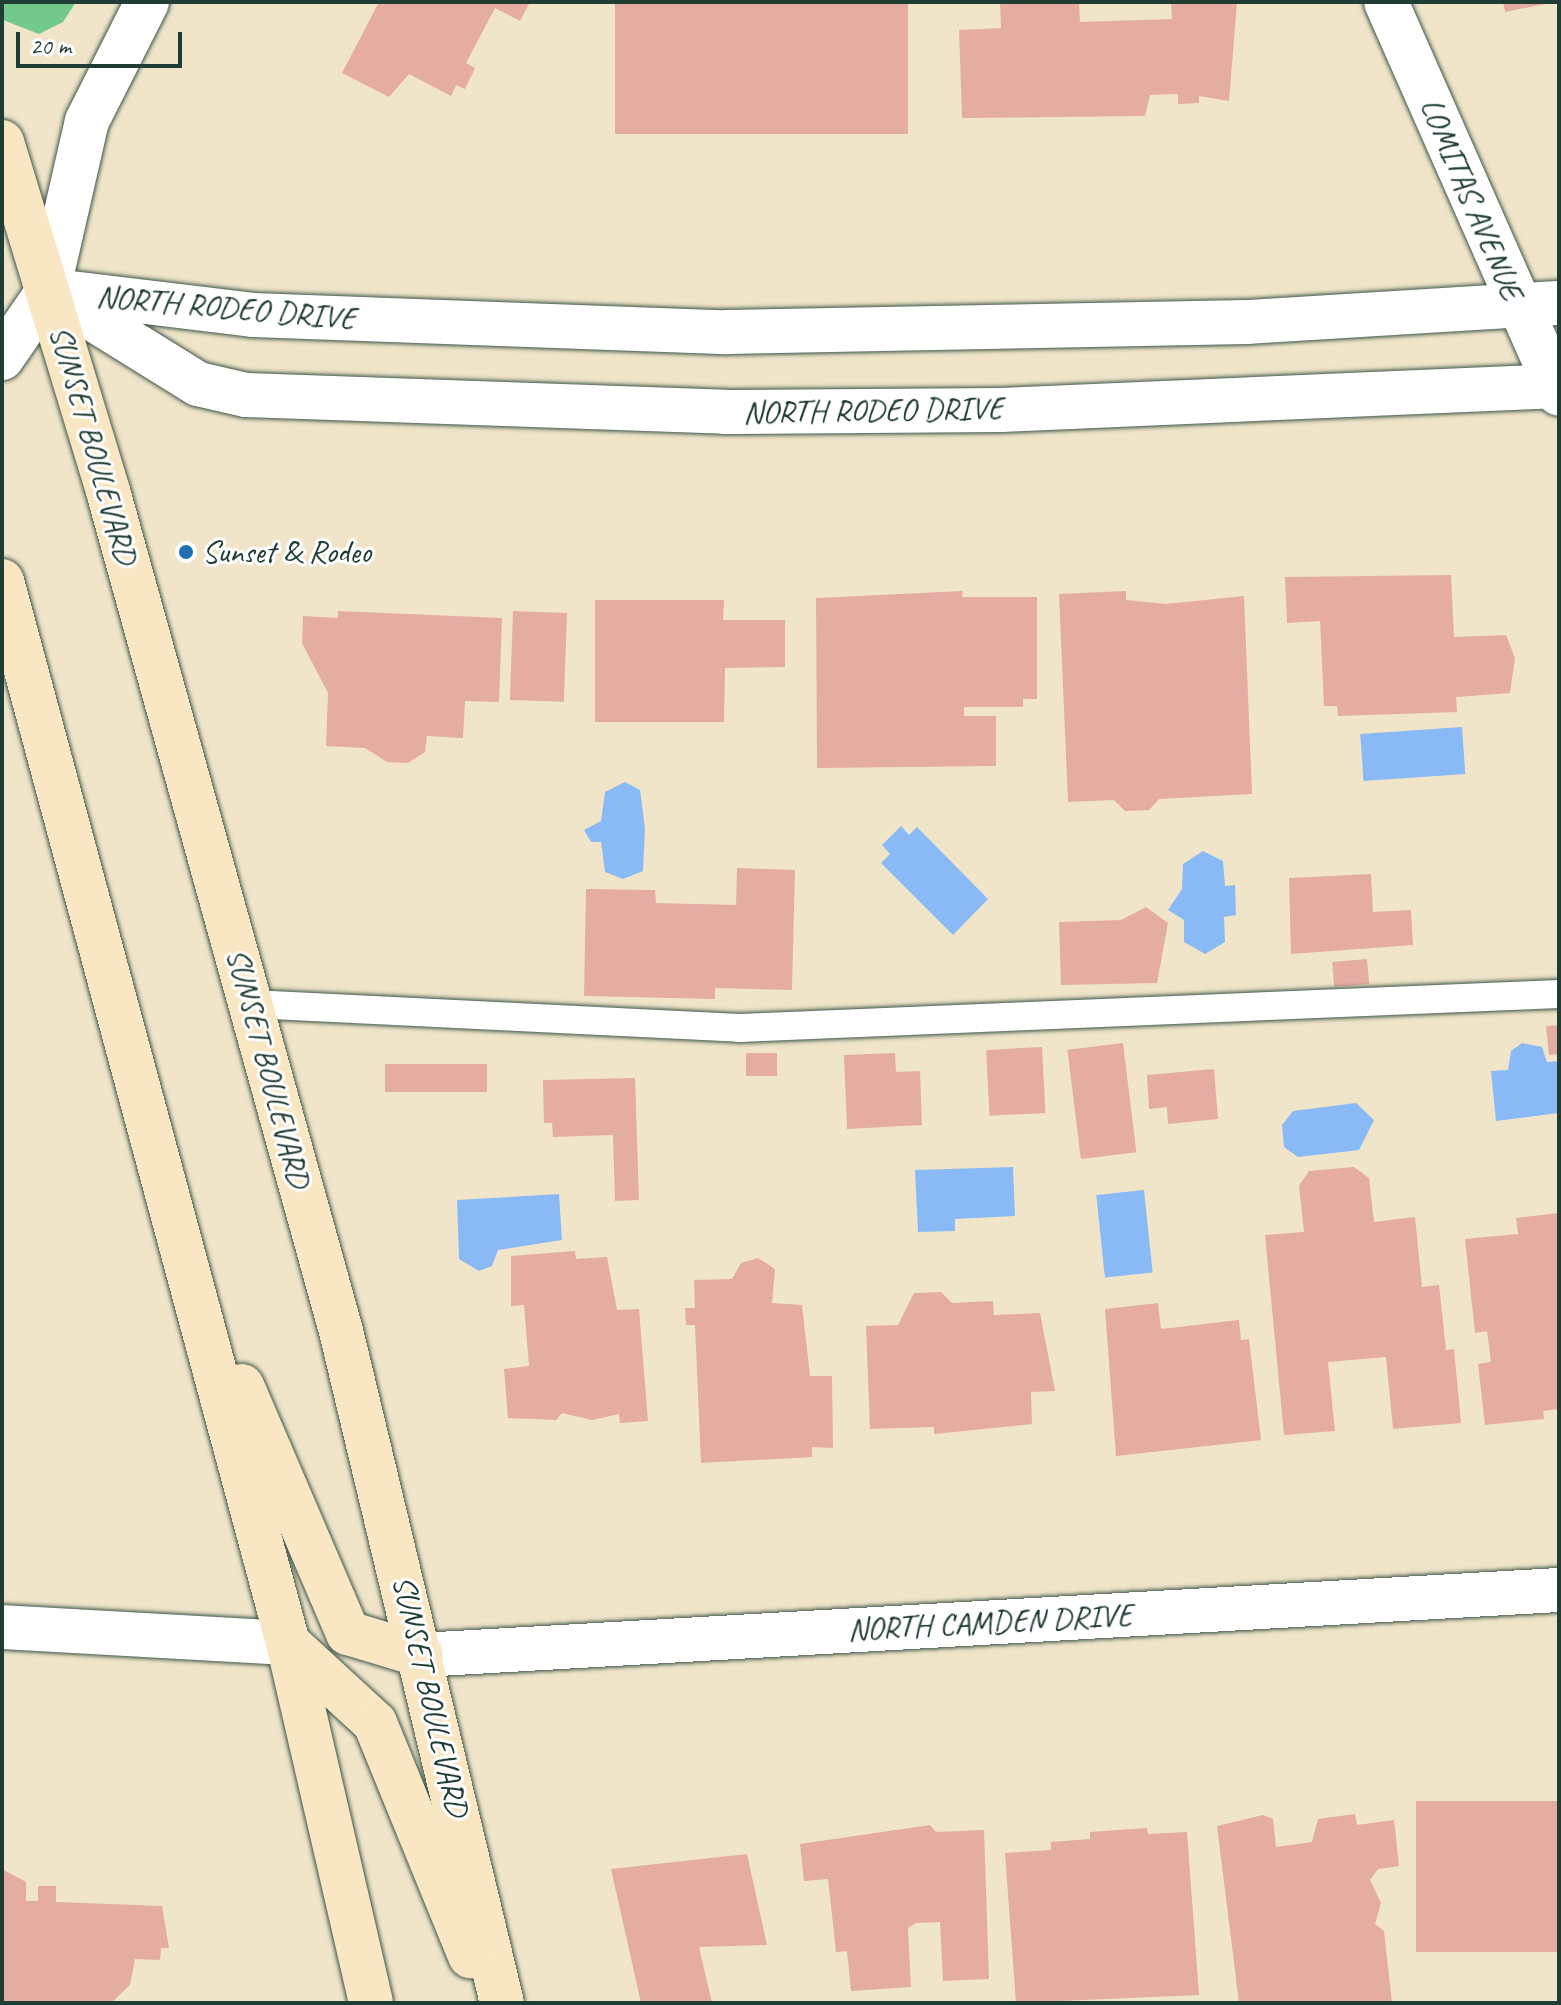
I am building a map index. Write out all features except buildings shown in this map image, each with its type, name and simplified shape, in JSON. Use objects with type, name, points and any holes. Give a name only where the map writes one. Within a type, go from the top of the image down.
[{"type":"main road","name":"SUNSET BOULEVARD","points":[[2,142],[48,291],[251,1004],[421,1655],[502,2003]]},
{"type":"main road","points":[[2,581],[288,1643],[371,2003]]},
{"type":"main road","points":[[180,1240],[348,1633],[421,1655]]},
{"type":"main road","points":[[288,1643],[375,1723],[489,2003]]},
{"type":"street","points":[[2,358],[48,291],[87,121],[147,2]]},
{"type":"street","name":"LOMITAS AVENUE","points":[[1386,2],[1538,305],[1558,389]]},
{"type":"street","points":[[2,301],[48,291]]},
{"type":"street","name":"NORTH RODEO DRIVE","points":[[48,291],[253,315],[727,332],[1015,330],[1538,305]]},
{"type":"street","name":"NORTH RODEO DRIVE","points":[[48,291],[198,384],[246,395],[741,412],[1001,410],[1558,389]]},
{"type":"street","name":"NORTH CAMDEN DRIVE","points":[[421,1655],[1559,1590]]},
{"type":"street","points":[[2,1627],[288,1643]]},
{"type":"lane","points":[[251,1004],[739,1028],[1559,994]]},
{"type":"green space","points":[[2,2],[76,2],[63,22],[39,34],[3,20]]},
{"type":"water","points":[[1462,727],[1465,774],[1364,781],[1360,734]]},
{"type":"water","points":[[625,782],[640,790],[645,829],[643,871],[623,879],[605,872],[601,842],[591,842],[584,830],[601,821],[605,792]]},
{"type":"water","points":[[901,826],[909,835],[917,827],[988,899],[953,935],[881,863],[890,854],[882,845]]},
{"type":"water","points":[[1203,851],[1223,861],[1225,886],[1235,885],[1236,915],[1224,917],[1225,942],[1205,954],[1184,942],[1184,920],[1168,910],[1182,889],[1183,864]]},
{"type":"water","points":[[1522,1043],[1542,1047],[1547,1062],[1559,1061],[1559,1113],[1496,1121],[1491,1071],[1508,1070],[1511,1051]]},
{"type":"water","points":[[1356,1103],[1374,1120],[1359,1150],[1298,1157],[1284,1147],[1282,1125],[1293,1111]]},
{"type":"water","points":[[1013,1167],[1015,1216],[955,1219],[955,1231],[918,1232],[915,1170]]},
{"type":"water","points":[[1144,1190],[1153,1273],[1105,1278],[1096,1195]]},
{"type":"water","points":[[559,1194],[562,1240],[498,1250],[492,1266],[479,1271],[459,1259],[457,1200]]},
{"type":"place","name":"Sunset & Rodeo","points":[[186,552]]}]
